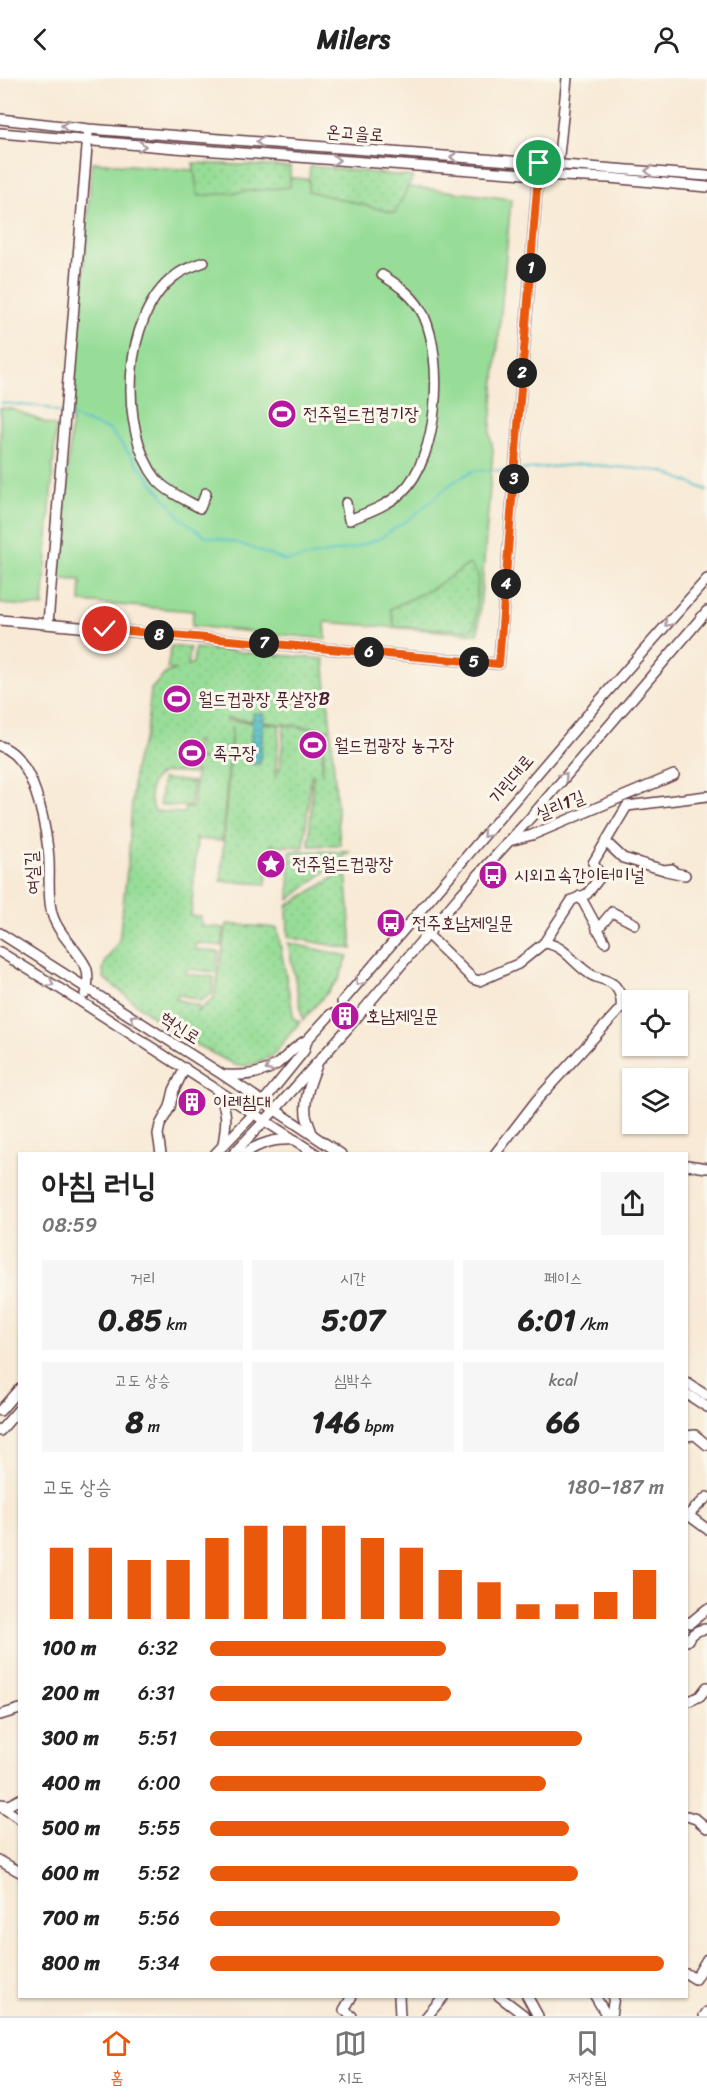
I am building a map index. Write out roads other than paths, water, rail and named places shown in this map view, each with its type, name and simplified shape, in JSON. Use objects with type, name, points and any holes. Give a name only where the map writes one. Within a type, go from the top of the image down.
[{"type":"street","points":[[558,165],[567,78]]},
{"type":"street","name":"온고을로","points":[[0,119],[89,129],[707,176]]},
{"type":"street","points":[[48,623],[89,129]]},
{"type":"street","name":"온고을로","points":[[0,133],[707,187]]},
{"type":"street","points":[[0,620],[499,664],[539,163]]},
{"type":"street","points":[[204,262],[174,276],[155,297],[138,332],[131,376],[136,434],[147,465],[158,482],[200,508],[206,493]]},
{"type":"street","points":[[346,503],[349,520],[386,505],[403,491],[418,469],[432,426],[436,378],[433,343],[423,315],[409,293],[382,275]]},
{"type":"street","name":"기린대로","points":[[342,1002],[601,699],[707,579]]},
{"type":"street","points":[[235,1152],[319,1060],[707,611]]},
{"type":"street","name":"여실길","points":[[0,746],[9,749],[27,769],[39,804],[49,850],[51,909],[63,936],[87,969],[87,990]]},
{"type":"street","name":"실리1길","points":[[509,841],[625,802],[674,775]]},
{"type":"street","name":"실리1길","points":[[625,802],[707,796]]},
{"type":"street","points":[[427,934],[473,979],[479,981],[518,964],[544,943],[572,900],[587,894],[601,876],[593,863],[607,843],[625,802]]},
{"type":"street","points":[[607,843],[623,858],[685,875]]},
{"type":"street","points":[[580,896],[604,942]]},
{"type":"street","points":[[597,930],[612,912],[635,924]]},
{"type":"street","name":"혁신로","points":[[0,933],[223,1075],[338,1152]]},
{"type":"street","points":[[497,1152],[536,1101],[621,1008],[620,995],[612,983],[591,975],[560,947],[544,943]]},
{"type":"street","name":"혁신로","points":[[0,952],[313,1152]]},
{"type":"street","points":[[80,1001],[87,990]]},
{"type":"street","points":[[217,1152],[255,1113],[304,1051],[307,1041],[331,1014]]},
{"type":"street","points":[[223,1075],[239,1076],[264,1072],[277,1064],[296,1045],[307,1041]]},
{"type":"street","points":[[312,1134],[306,1117],[306,1098],[319,1060]]},
{"type":"street","points":[[161,1152],[158,1134],[160,1125],[170,1107],[174,1090],[185,1068]]},
{"type":"street","points":[[215,1088],[223,1102],[227,1118],[223,1144]]},
{"type":"street","points":[[247,1152],[266,1141],[297,1140]]},
{"type":"street","points":[[688,1165],[707,1168]]},
{"type":"street","points":[[688,1384],[707,1396]]},
{"type":"street","points":[[0,1411],[18,1390]]},
{"type":"street","points":[[688,1395],[707,1407]]},
{"type":"street","points":[[0,1431],[18,1410]]},
{"type":"street","points":[[688,1436],[695,1435],[707,1445]]},
{"type":"street","points":[[688,1514],[707,1497]]},
{"type":"street","points":[[688,1516],[707,1529]]},
{"type":"street","points":[[688,1622],[707,1609]]},
{"type":"street","points":[[688,1640],[700,1629],[707,1629]]},
{"type":"street","points":[[688,1700],[700,1696],[707,1687]]},
{"type":"street","points":[[0,1715],[18,1712]]},
{"type":"street","points":[[0,1805],[9,1805],[18,1800]]},
{"type":"street","points":[[0,1805],[18,1818]]},
{"type":"street","points":[[688,1816],[696,1819],[707,1828]]},
{"type":"street","points":[[0,1861],[18,1871]]},
{"type":"street","points":[[688,1974],[695,1978],[707,1959]]},
{"type":"street","points":[[351,1998],[344,2010],[352,2016]]},
{"type":"street","points":[[399,1998],[400,2016]]},
{"type":"street","points":[[427,2016],[442,1998]]},
{"type":"street","points":[[502,1998],[525,2016]]},
{"type":"street","points":[[529,1998],[538,2016]]},
{"type":"street","points":[[596,1998],[609,2016]]},
{"type":"street","points":[[609,2016],[614,1998]]},
{"type":"street","points":[[704,2016],[707,2012]]},
{"type":"water","points":[[253,713],[264,714],[260,764],[249,763]]},
{"type":"waterway","points":[[0,403],[44,407],[62,413]]},
{"type":"waterway","points":[[67,415],[110,430],[182,519],[205,536],[238,543],[286,561],[354,548],[380,538],[411,518],[453,482],[473,471],[513,470]]},
{"type":"waterway","points":[[519,470],[583,464],[662,471],[707,490]]},
{"type":"place","name":"전주월드컵경기장","points":[[282,414]]},
{"type":"place","name":"월드컵광장 풋살장B","points":[[177,699]]},
{"type":"place","name":"월드컵광장 농구장","points":[[313,745]]},
{"type":"place","name":"족구장","points":[[192,753]]},
{"type":"place","name":"전주월드컵광장","points":[[271,864]]},
{"type":"place","name":"시외고속간이터미널","points":[[493,875]]},
{"type":"place","name":"전주호남제일문","points":[[391,923]]},
{"type":"place","name":"호남제일문","points":[[345,1016]]},
{"type":"place","name":"이레침대","points":[[192,1102]]}]
